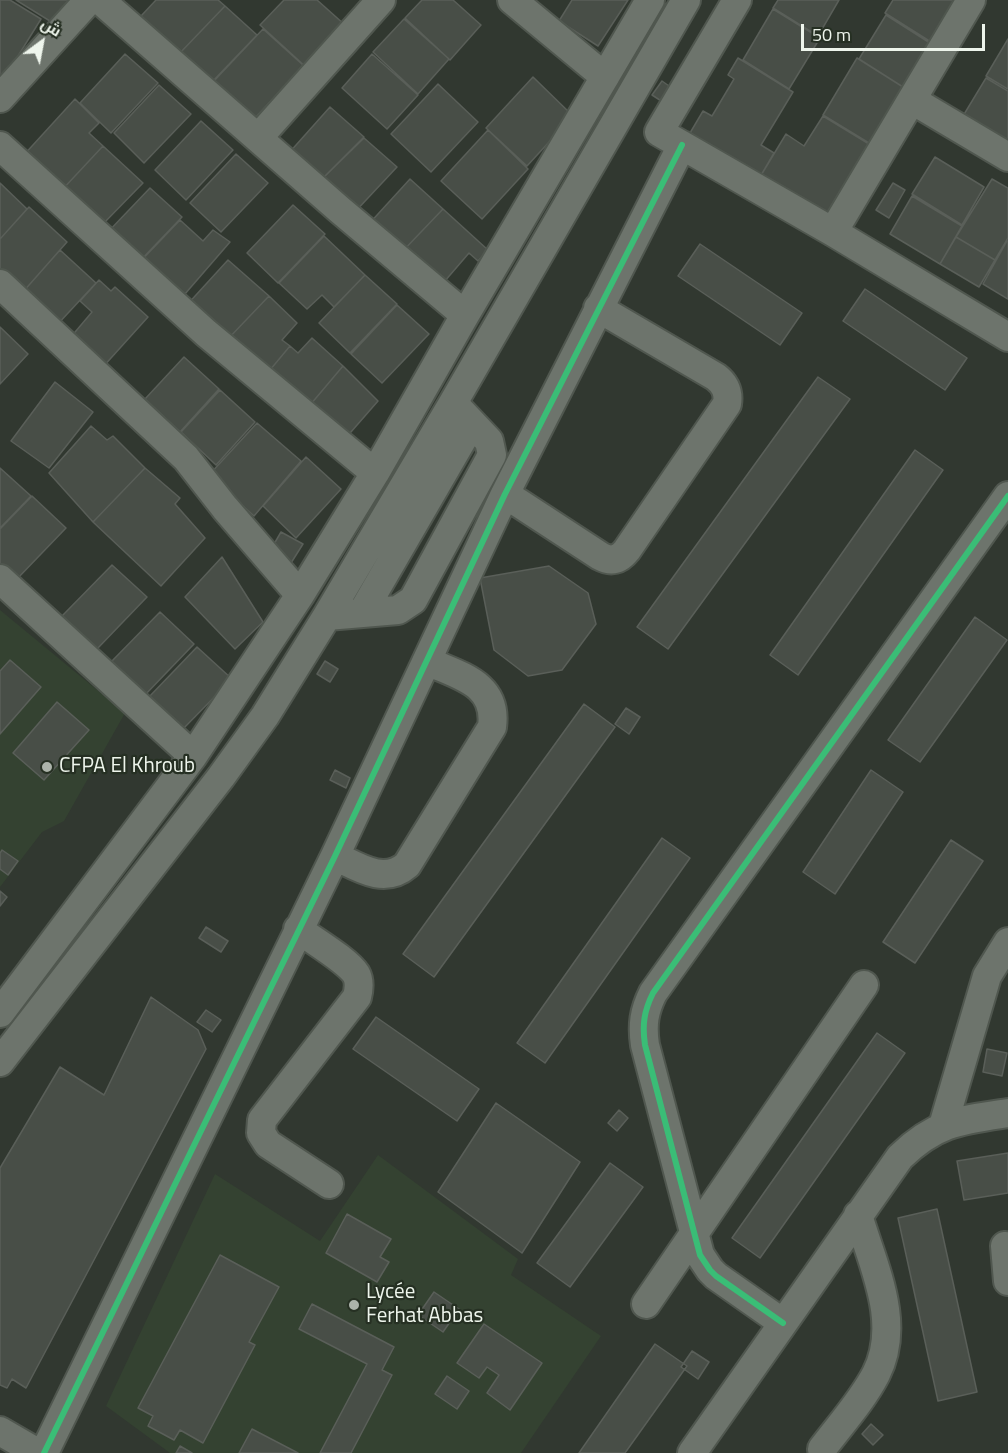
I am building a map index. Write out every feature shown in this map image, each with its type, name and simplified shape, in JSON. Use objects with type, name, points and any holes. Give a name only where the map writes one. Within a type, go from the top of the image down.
[{"type":"street","points":[[0,98],[89,0]]},
{"type":"street","points":[[100,0],[340,210],[465,315]]},
{"type":"street","points":[[258,138],[381,0]]},
{"type":"street","points":[[512,0],[600,86],[621,110],[833,232],[1008,337]]},
{"type":"street","points":[[0,1013],[193,756],[300,595],[375,473],[650,0]]},
{"type":"street","points":[[0,1062],[243,748],[327,616],[686,0]]},
{"type":"street","points":[[44,1453],[335,856],[505,494],[598,308],[671,138],[737,0]]},
{"type":"street","points":[[833,232],[971,0]]},
{"type":"street","points":[[912,100],[1008,157]]},
{"type":"street","points":[[0,146],[206,333],[375,473]]},
{"type":"street","points":[[0,284],[186,458],[225,508],[300,595]]},
{"type":"street","points":[[505,494],[600,556],[607,560],[615,559],[627,550],[727,404],[727,390],[716,376],[598,308]]},
{"type":"street","points":[[327,616],[398,610],[412,600],[492,455],[489,441],[453,403]]},
{"type":"street","points":[[362,613],[472,423]]},
{"type":"street","points":[[783,1323],[710,1270],[700,1255],[645,1045],[643,1030],[647,1005],[653,993],[1008,496]]},
{"type":"street","points":[[0,579],[193,756]]},
{"type":"street","points":[[335,856],[381,875],[395,873],[401,869],[492,727],[494,716],[492,705],[480,686],[427,661]]},
{"type":"street","points":[[298,929],[351,968],[359,981],[359,989],[357,997],[262,1120],[261,1133],[268,1144],[329,1184]]},
{"type":"street","points":[[944,1126],[985,983],[993,964],[1008,942]]},
{"type":"street","points":[[646,1304],[864,985]]},
{"type":"street","points":[[692,1453],[900,1157],[927,1133],[944,1126],[961,1120],[1008,1113]]},
{"type":"street","points":[[822,1449],[875,1376],[886,1345],[887,1311],[858,1215]]},
{"type":"street","points":[[1005,1245],[1008,1281]]},
{"type":"street","points":[[0,1431],[38,1453]]},
{"type":"shaded area","name":"CFPA El Khroub","points":[[0,610],[125,713],[64,821],[42,832],[0,887]]},
{"type":"shaded area","name":"Lycée Ferhat Abbas","points":[[378,1155],[518,1259],[511,1275],[601,1336],[521,1453],[170,1453],[106,1406],[215,1174],[320,1241]]},
{"type":"building","points":[[0,0],[10,0],[41,19],[0,85]]},
{"type":"building","points":[[16,0],[82,0],[58,26]]},
{"type":"building","points":[[156,0],[218,0],[225,6],[179,54],[141,16]]},
{"type":"building","points":[[284,0],[317,0],[345,25],[307,68],[260,25]]},
{"type":"building","points":[[422,0],[453,0],[481,25],[450,60],[405,18]]},
{"type":"building","points":[[572,0],[628,0],[598,46],[559,21]]},
{"type":"building","points":[[778,0],[839,0],[818,36],[773,8]]},
{"type":"building","points":[[893,0],[956,0],[931,42],[885,13]]},
{"type":"building","points":[[225,6],[257,35],[210,84],[179,54]]},
{"type":"building","points":[[773,9],[820,38],[789,89],[743,60]]},
{"type":"building","points":[[886,15],[930,43],[903,87],[859,59]]},
{"type":"building","points":[[404,19],[449,59],[418,94],[373,52]]},
{"type":"building","points":[[263,29],[304,66],[252,121],[213,82]]},
{"type":"building","points":[[1008,39],[1008,89],[986,76]]},
{"type":"building","points":[[125,54],[158,83],[111,133],[80,103]]},
{"type":"building","points":[[372,54],[418,95],[387,129],[342,88]]},
{"type":"building","points":[[738,58],[793,92],[761,145],[774,153],[760,177],[690,133],[703,111],[712,116],[734,79],[728,75]]},
{"type":"building","points":[[857,58],[903,87],[869,143],[823,115]]},
{"type":"building","points":[[533,77],[573,116],[527,166],[486,128]]},
{"type":"building","points":[[986,78],[1008,91],[1008,143],[963,116]]},
{"type":"building","points":[[662,81],[679,93],[669,106],[652,95]]},
{"type":"building","points":[[438,84],[478,122],[431,172],[391,134]]},
{"type":"building","points":[[159,85],[191,114],[144,163],[114,133]]},
{"type":"building","points":[[75,99],[99,123],[89,133],[103,146],[61,191],[22,157]]},
{"type":"building","points":[[330,107],[364,137],[319,182],[288,154]]},
{"type":"building","points":[[823,116],[869,144],[825,217],[760,177],[786,134],[804,146]]},
{"type":"building","points":[[201,121],[233,150],[186,200],[155,170]]},
{"type":"building","points":[[488,130],[528,169],[482,219],[441,181]]},
{"type":"building","points":[[364,138],[397,167],[353,214],[319,182]]},
{"type":"building","points":[[103,146],[143,183],[100,227],[61,191]]},
{"type":"building","points":[[236,154],[268,183],[221,232],[190,203]]},
{"type":"building","points":[[935,157],[984,187],[962,225],[912,194]]},
{"type":"building","points":[[410,179],[443,209],[399,255],[367,226]]},
{"type":"building","points":[[992,179],[1008,188],[1008,238],[995,260],[956,237]]},
{"type":"building","points":[[0,183],[27,209],[0,239]]},
{"type":"building","points":[[893,183],[905,190],[889,218],[876,210]]},
{"type":"building","points":[[150,188],[182,217],[137,264],[106,234]]},
{"type":"building","points":[[912,196],[962,226],[940,264],[890,234]]},
{"type":"building","points":[[293,205],[325,234],[278,283],[247,253]]},
{"type":"building","points":[[29,207],[67,242],[22,293],[0,273],[0,239]]},
{"type":"building","points":[[443,209],[488,250],[478,261],[469,253],[438,289],[399,255]]},
{"type":"building","points":[[180,220],[203,241],[213,230],[230,242],[178,302],[137,265]]},
{"type":"building","points":[[324,236],[365,275],[334,307],[322,295],[307,309],[279,283]]},
{"type":"building","points":[[956,237],[995,260],[979,287],[940,264]]},
{"type":"building","points":[[1008,241],[1008,299],[983,284]]},
{"type":"building","points":[[700,244],[802,313],[780,345],[678,276]]},
{"type":"building","points":[[60,250],[96,283],[56,326],[22,293]]},
{"type":"building","points":[[228,260],[269,296],[226,341],[185,307]]},
{"type":"building","points":[[365,275],[397,304],[350,353],[319,323]]},
{"type":"building","points":[[99,280],[111,291],[115,287],[148,317],[102,368],[70,338],[92,312],[80,301]]},
{"type":"building","points":[[865,289],[967,358],[945,390],[843,321]]},
{"type":"building","points":[[269,296],[297,323],[282,340],[290,346],[265,376],[226,341]]},
{"type":"building","points":[[397,305],[429,334],[382,383],[351,354]]},
{"type":"building","points":[[0,327],[28,354],[0,384]]},
{"type":"building","points":[[312,338],[343,366],[305,411],[265,376],[290,346],[298,353]]},
{"type":"building","points":[[184,357],[219,389],[180,432],[145,399]]},
{"type":"building","points":[[343,366],[378,401],[344,440],[305,411]]},
{"type":"building","points":[[818,377],[850,399],[668,649],[637,627]]},
{"type":"building","points":[[55,382],[93,412],[49,468],[11,441]]},
{"type":"building","points":[[220,390],[255,422],[216,465],[181,432]]},
{"type":"building","points":[[257,423],[301,461],[254,516],[209,475]]},
{"type":"building","points":[[91,426],[107,440],[113,436],[145,468],[93,522],[49,473]]},
{"type":"building","points":[[915,450],[943,470],[798,675],[770,655]]},
{"type":"building","points":[[306,457],[341,489],[296,538],[263,506]]},
{"type":"building","points":[[0,468],[31,496],[0,528]]},
{"type":"building","points":[[145,468],[180,498],[175,504],[205,538],[161,586],[93,522]]},
{"type":"building","points":[[32,496],[66,528],[16,580],[0,564],[0,529]]},
{"type":"building","points":[[281,532],[303,544],[291,563],[270,551]]},
{"type":"building","points":[[222,557],[263,622],[235,649],[185,597]]},
{"type":"building","points":[[112,565],[147,597],[97,649],[62,616]]},
{"type":"building","points":[[549,566],[588,593],[596,624],[562,670],[528,676],[494,650],[480,578]]},
{"type":"building","points":[[160,612],[194,644],[144,696],[110,663]]},
{"type":"building","points":[[975,617],[1007,640],[920,762],[888,740]]},
{"type":"building","points":[[197,647],[232,679],[181,731],[148,698]]},
{"type":"building","points":[[10,660],[41,687],[0,734],[0,671]]},
{"type":"building","points":[[325,661],[338,669],[330,682],[317,674]]},
{"type":"building","points":[[57,702],[89,730],[44,780],[13,753]]},
{"type":"building","points":[[584,704],[615,727],[434,977],[403,954]]},
{"type":"building","points":[[626,708],[640,717],[629,734],[615,724]]},
{"type":"building","points":[[335,770],[350,778],[346,788],[330,780]]},
{"type":"building","points":[[871,770],[903,792],[835,894],[803,872]]},
{"type":"building","points":[[662,838],[690,858],[545,1063],[517,1043]]},
{"type":"building","points":[[951,840],[983,861],[915,963],[883,942]]},
{"type":"building","points":[[2,850],[18,861],[8,875],[0,869]]},
{"type":"building","points":[[0,891],[7,897],[0,906]]},
{"type":"building","points":[[206,927],[228,941],[221,952],[199,938]]},
{"type":"building","points":[[151,997],[198,1030],[206,1049],[26,1388],[12,1379],[7,1388],[0,1385],[0,1168],[60,1067],[104,1095]]},
{"type":"building","points":[[206,1010],[221,1020],[212,1032],[197,1022]]},
{"type":"building","points":[[376,1017],[479,1089],[457,1121],[353,1049]]},
{"type":"building","points":[[877,1033],[905,1053],[760,1258],[732,1238]]},
{"type":"building","points":[[987,1049],[1007,1053],[1002,1076],[983,1072]]},
{"type":"building","points":[[496,1103],[580,1162],[522,1253],[438,1192]]},
{"type":"building","points":[[619,1110],[628,1118],[617,1131],[608,1123]]},
{"type":"building","points":[[1008,1153],[1008,1193],[964,1200],[957,1161]]},
{"type":"building","points":[[610,1163],[643,1187],[570,1287],[537,1263]]},
{"type":"building","points":[[937,1209],[977,1392],[938,1401],[898,1218]]},
{"type":"building","points":[[347,1214],[391,1239],[380,1257],[389,1262],[377,1282],[326,1253]]},
{"type":"building","points":[[220,1255],[279,1287],[249,1342],[255,1345],[203,1443],[180,1430],[174,1440],[148,1426],[153,1416],[138,1408]]},
{"type":"building","points":[[434,1292],[459,1309],[443,1332],[418,1315]]},
{"type":"building","points":[[312,1304],[394,1347],[382,1370],[392,1375],[351,1453],[320,1453],[367,1364],[299,1329]]},
{"type":"building","points":[[484,1324],[542,1363],[510,1410],[487,1393],[499,1375],[487,1367],[479,1378],[457,1363]]},
{"type":"building","points":[[655,1344],[687,1366],[625,1453],[579,1453]]},
{"type":"building","points":[[692,1351],[709,1362],[698,1379],[681,1367]]},
{"type":"building","points":[[447,1376],[469,1391],[457,1409],[435,1394]]},
{"type":"building","points":[[871,1424],[883,1435],[873,1445],[862,1434]]},
{"type":"building","points":[[252,1429],[298,1453],[239,1453]]},
{"type":"building","points":[[180,1446],[192,1453],[176,1453]]},
{"type":"cycle path","points":[[44,1453],[335,856],[505,494],[682,145]]},
{"type":"cycle path","points":[[783,1323],[716,1276],[700,1255],[645,1045],[646,1012],[653,993],[1008,496]]},
{"type":"place","name":"CFPA El Khroub","points":[[47,767]]},
{"type":"place","name":"Lycée Ferhat Abbas","points":[[354,1305]]}]
